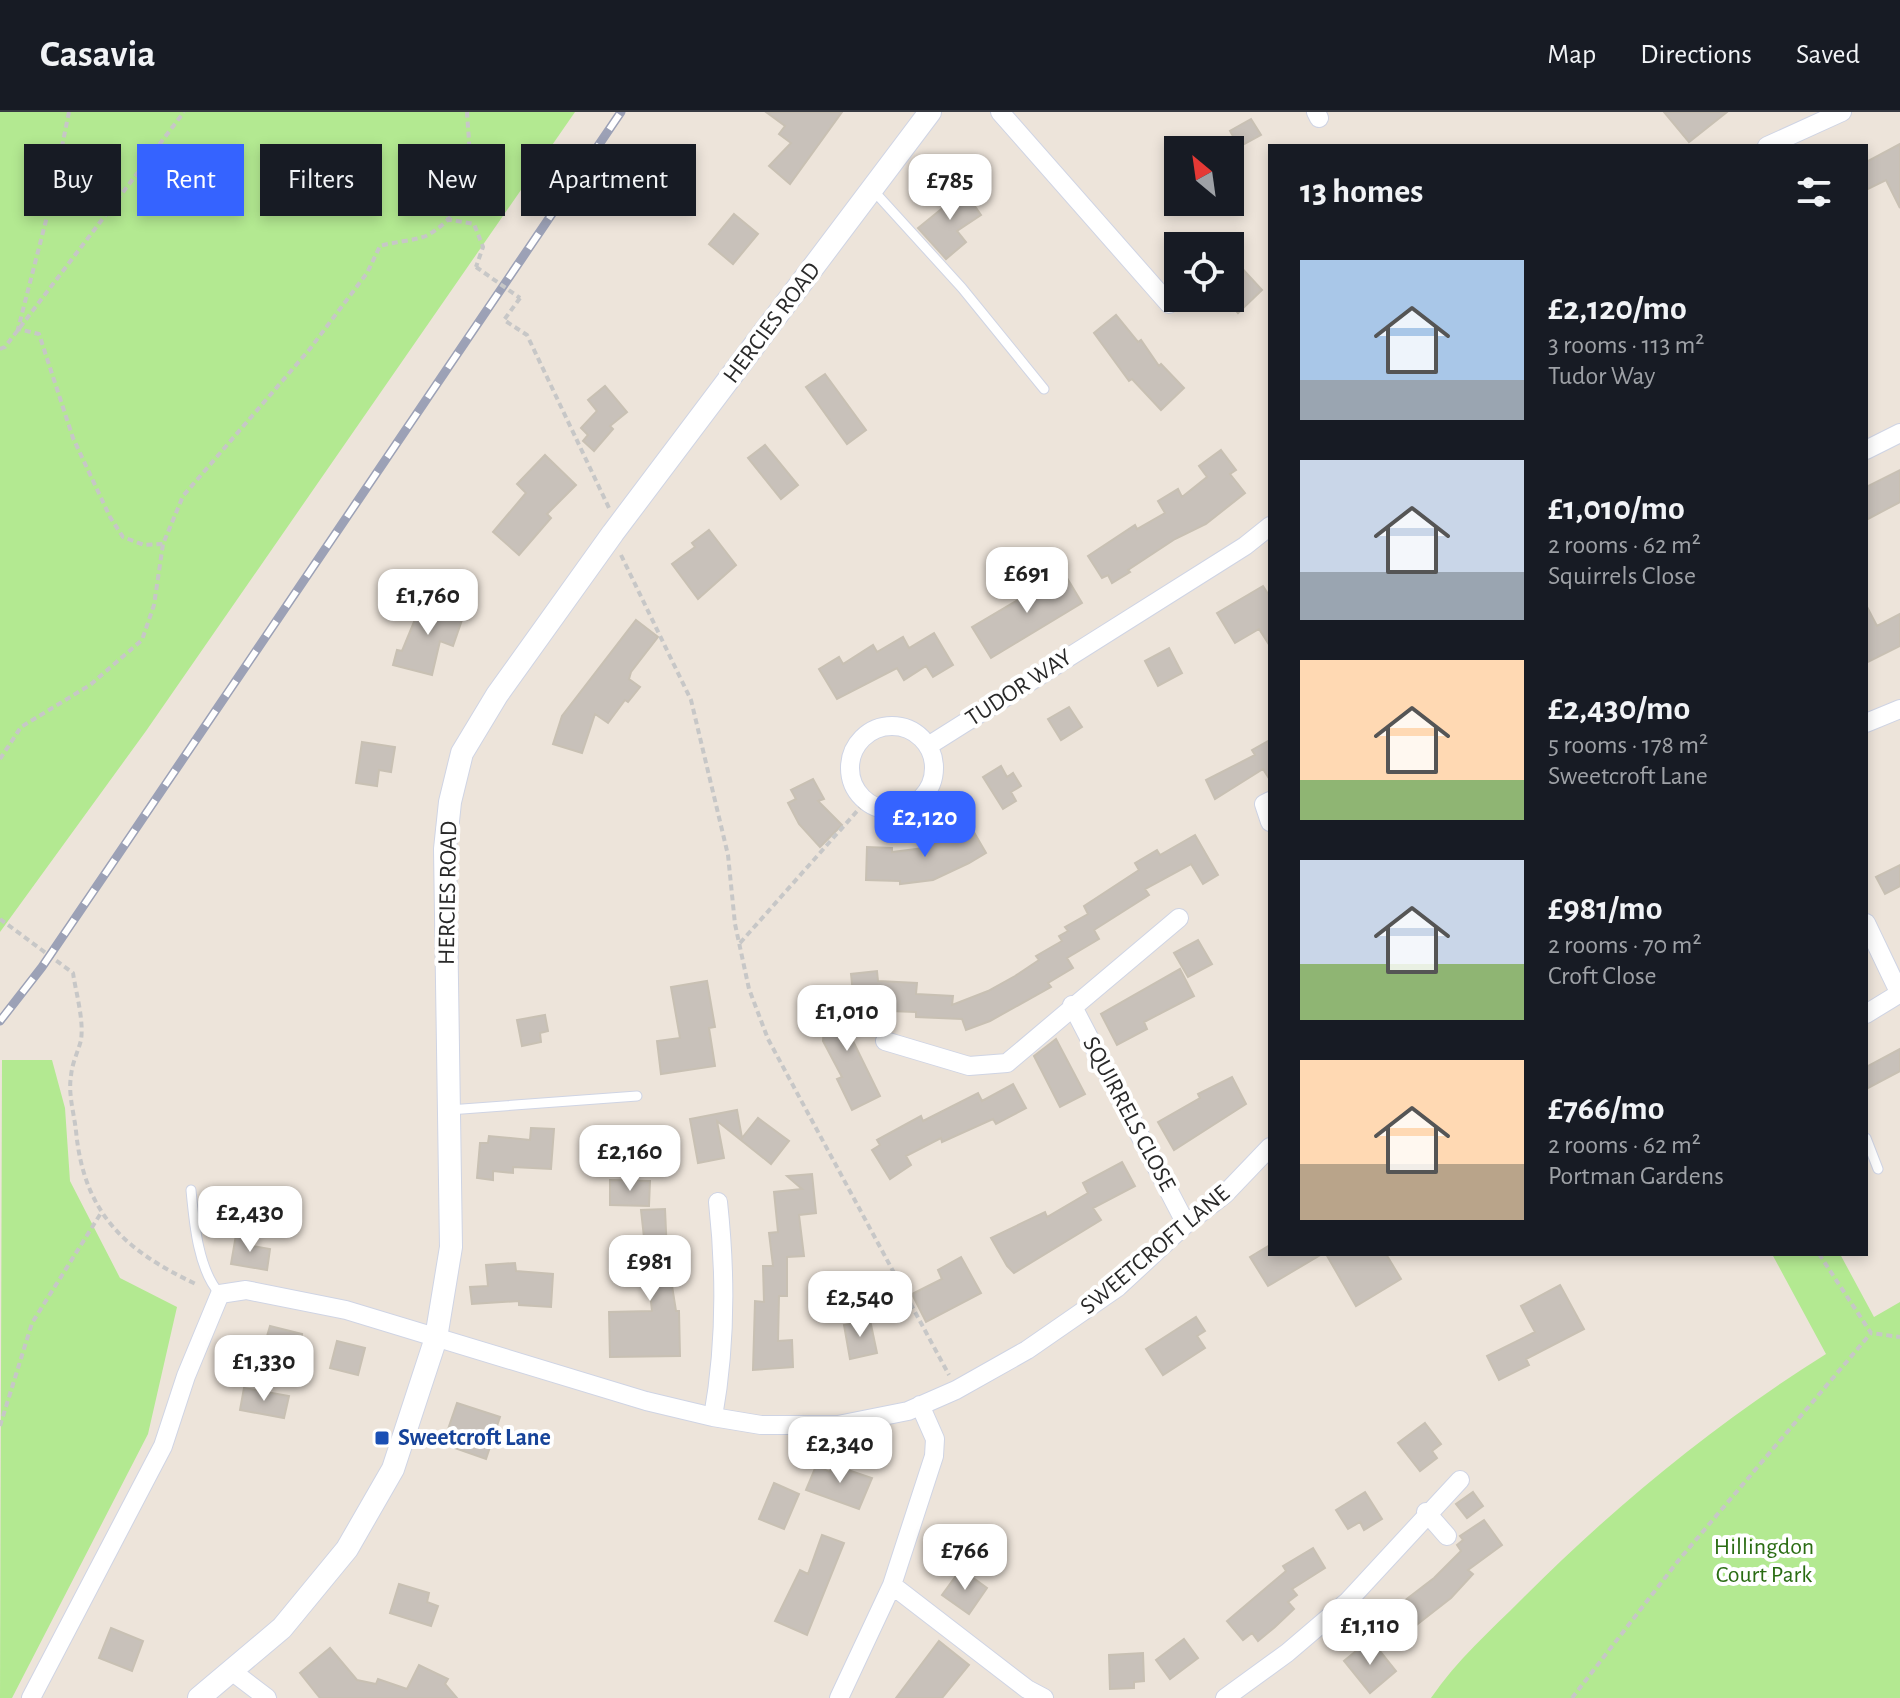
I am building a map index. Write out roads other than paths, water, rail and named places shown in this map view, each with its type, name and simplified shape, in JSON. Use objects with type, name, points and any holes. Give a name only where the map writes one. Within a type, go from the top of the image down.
[{"type":"street","name":"HERCIES ROAD","points":[[199,1698],[282,1628],[317,1590],[371,1511],[393,1469],[436,1338],[451,1247],[445,849],[450,802],[462,753],[497,695],[613,533],[930,112]]},
{"type":"street","points":[[1000,112],[1164,298]]},
{"type":"street","points":[[1771,144],[1842,112]]},
{"type":"street","points":[[1868,449],[1900,433]]},
{"type":"street","name":"TUDOR WAY","points":[[928,746],[1245,546],[1268,528]]},
{"type":"street","points":[[1868,722],[1900,709]]},
{"type":"street","points":[[896,725],[907,728],[928,746],[934,761],[933,776],[922,797],[900,809],[885,809],[866,801],[854,786],[850,761],[864,735],[881,726],[896,725]]},
{"type":"street","name":"SQUIRRELS CLOSE","points":[[885,1041],[969,1066],[1007,1063],[1072,1005],[1179,918]]},
{"type":"street","points":[[1868,927],[1899,994],[1868,1013]]},
{"type":"street","name":"SQUIRRELS CLOSE","points":[[1072,1005],[1186,1224]]},
{"type":"street","name":"SWEETCROFT LANE","points":[[220,1294],[246,1290],[284,1295],[406,1327],[713,1417],[761,1425],[838,1425],[920,1405],[956,1390],[1027,1350],[1118,1287],[1186,1224],[1225,1194],[1268,1149]]},
{"type":"street","points":[[713,1417],[724,1359],[725,1261],[718,1202]]},
{"type":"street","points":[[31,1698],[163,1446],[190,1364],[220,1294]]},
{"type":"street","points":[[839,1698],[892,1585],[934,1456],[935,1439],[920,1405]]},
{"type":"street","points":[[1225,1698],[1287,1653],[1348,1601],[1426,1512],[1460,1480]]},
{"type":"street","points":[[1426,1512],[1447,1536]]},
{"type":"street","points":[[892,1585],[1027,1689],[1044,1698]]},
{"type":"street","points":[[233,1672],[267,1698]]},
{"type":"lane","points":[[872,189],[962,288],[1044,389]]},
{"type":"lane","points":[[449,1110],[637,1096]]},
{"type":"lane","points":[[1868,1143],[1878,1169]]},
{"type":"lane","points":[[191,1190],[194,1220],[207,1273],[220,1294]]},
{"type":"railway","points":[[0,1021],[42,967],[621,112]]},
{"type":"place","name":"Sweetcroft Lane","points":[[382,1438]]},
{"type":"park label","name":"Hillingdon Court Park","points":[[1764,1561]]}]
